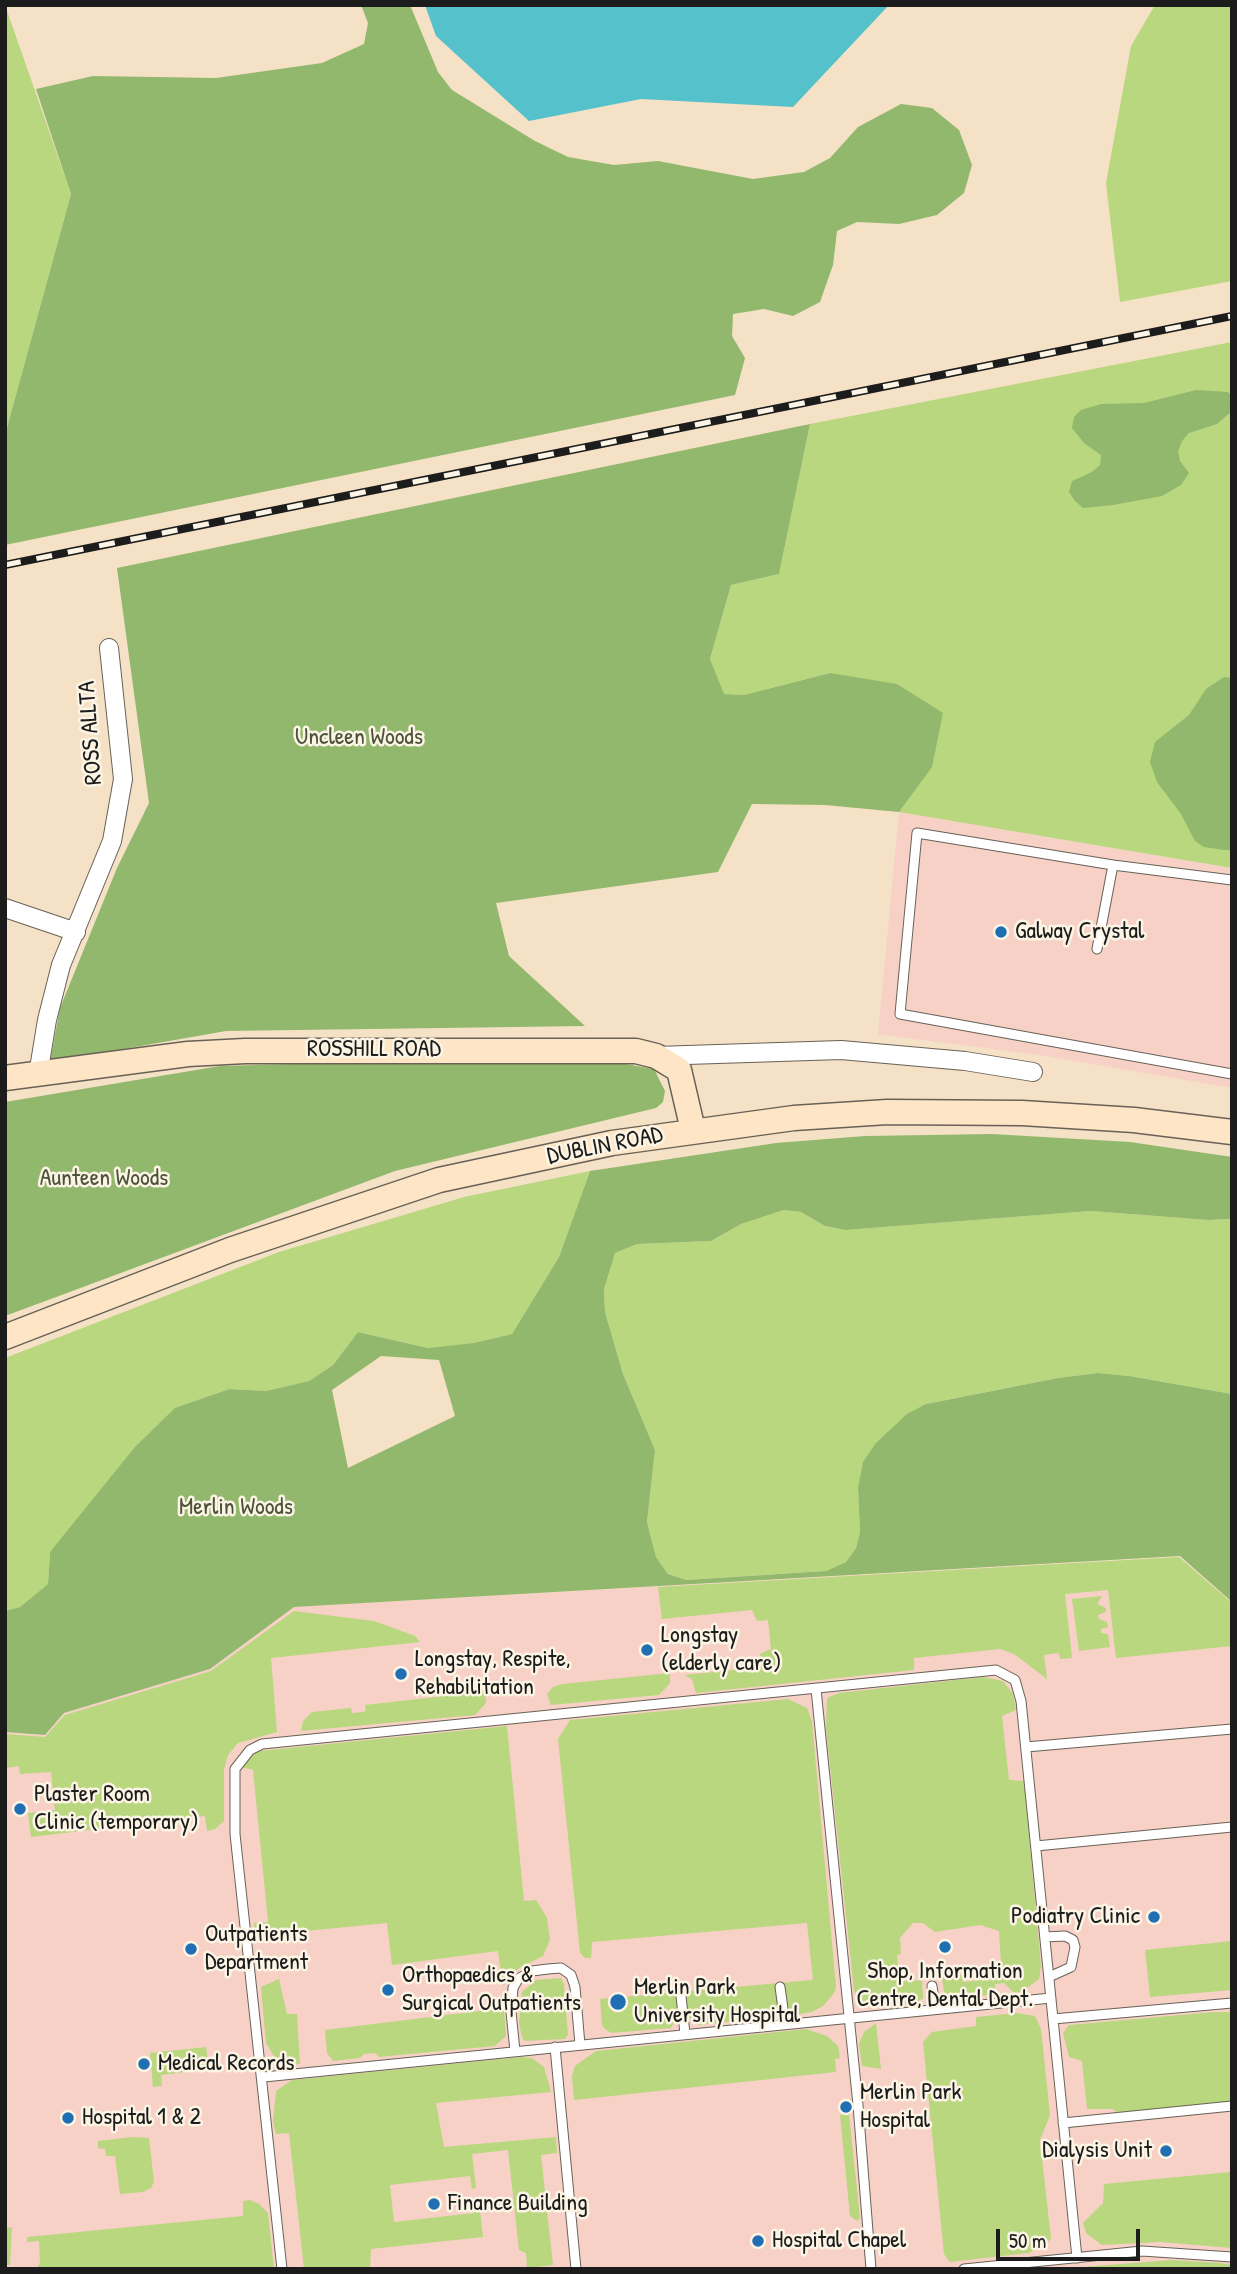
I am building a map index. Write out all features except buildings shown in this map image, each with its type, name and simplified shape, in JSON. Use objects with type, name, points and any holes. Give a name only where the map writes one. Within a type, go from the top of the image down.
[{"type":"main road","name":"ROSSHILL ROAD","points":[[5,1078],[152,1058],[245,1051],[636,1051],[656,1056]]},
{"type":"main road","points":[[656,1056],[679,1070],[693,1130]]},
{"type":"main road","name":"DUBLIN ROAD","points":[[5,1337],[230,1250],[439,1180],[612,1143],[693,1130],[807,1117],[887,1112],[995,1112],[1134,1120],[1232,1132]]},
{"type":"street","name":"ROSS ALLTA","points":[[38,1074],[47,1020],[61,965],[113,841],[123,779],[109,648]]},
{"type":"street","points":[[5,908],[76,932]]},
{"type":"street","points":[[656,1056],[861,1052],[965,1061],[1033,1072]]},
{"type":"lane","points":[[1232,880],[1113,865],[917,833],[900,1014],[1232,1074]]},
{"type":"lane","points":[[1097,949],[1113,865]]},
{"type":"lane","points":[[282,2269],[264,2077],[235,1833],[233,1782],[240,1759],[250,1750],[262,1744],[996,1670],[1015,1680],[1019,1689],[1077,2258]]},
{"type":"lane","points":[[816,1689],[872,2269]]},
{"type":"lane","points":[[1026,1747],[1232,1730]]},
{"type":"lane","points":[[1036,1846],[1232,1827]]},
{"type":"lane","points":[[1045,1937],[1065,1936],[1073,1940],[1075,1947],[1071,1967],[1049,1977]]},
{"type":"lane","points":[[515,2051],[511,2012],[513,1988],[518,1979],[532,1971],[548,1969],[561,1968],[571,1975],[575,1987],[580,2045]]},
{"type":"lane","points":[[932,1986],[935,2008]]},
{"type":"lane","points":[[780,1987],[785,2023]]},
{"type":"lane","points":[[681,1996],[685,2034]]},
{"type":"lane","points":[[264,2077],[849,2016],[1051,1998]]},
{"type":"lane","points":[[1053,2019],[1232,2003]]},
{"type":"lane","points":[[555,2047],[576,2269]]},
{"type":"lane","points":[[1063,2123],[1232,2106]]},
{"type":"lane","points":[[964,2269],[1142,2251],[1232,2256]]},
{"type":"shaded area","name":"Galway Crystal","points":[[899,812],[1232,868],[1232,1088],[1045,1056],[878,1034]]},
{"type":"shaded area","name":"Merlin Park University Hospital","points":[[1179,1557],[1232,1603],[1232,2269],[5,2269],[5,1732],[45,1735],[64,1713],[210,1669],[293,1607]]},
{"type":"green space","points":[[5,5],[71,194],[5,435]]},
{"type":"green space","points":[[361,5],[410,5],[438,72],[452,90],[535,141],[568,157],[614,165],[658,161],[753,179],[804,172],[830,158],[858,127],[901,104],[932,108],[959,130],[972,165],[964,193],[937,215],[899,224],[857,222],[837,231],[833,265],[820,302],[793,316],[764,309],[733,314],[732,336],[745,358],[735,395],[5,545],[5,435],[71,194],[36,89],[93,76],[216,78],[322,63],[364,44],[368,23]]},
{"type":"green space","points":[[1155,5],[1232,5],[1232,281],[1120,302],[1106,183],[1131,46]]},
{"type":"green space","points":[[1232,342],[1232,868],[899,812],[913,792],[830,673],[744,695],[723,694],[710,659],[731,585],[779,574],[810,424]]},
{"type":"green space","points":[[1196,390],[1228,392],[1232,396],[1232,411],[1217,424],[1189,433],[1182,441],[1178,451],[1180,461],[1189,473],[1181,485],[1162,496],[1113,505],[1083,508],[1075,501],[1069,492],[1072,481],[1092,472],[1100,465],[1101,455],[1084,443],[1072,428],[1074,417],[1081,410],[1101,404],[1144,403]]},
{"type":"green space","name":"Uncleen Woods","points":[[810,424],[779,574],[731,585],[710,659],[724,694],[744,695],[830,673],[897,684],[943,713],[932,767],[899,812],[825,805],[752,804],[718,872],[496,903],[509,956],[585,1026],[226,1031],[50,1062],[60,1008],[117,868],[149,803],[117,568]]},
{"type":"green space","points":[[1224,677],[1232,678],[1232,850],[1204,847],[1195,841],[1181,814],[1157,782],[1150,762],[1155,742],[1189,715],[1206,689]]},
{"type":"green space","name":"Aunteen Woods","points":[[580,1056],[654,1069],[665,1091],[663,1102],[656,1108],[395,1171],[5,1316],[5,1102],[220,1066]]},
{"type":"green space","name":"Merlin Woods","points":[[992,1134],[1130,1142],[1232,1157],[1232,1219],[1208,1220],[1091,1211],[845,1230],[825,1226],[801,1212],[784,1210],[741,1224],[711,1241],[637,1244],[615,1253],[604,1289],[605,1312],[623,1374],[655,1450],[647,1522],[656,1557],[668,1574],[686,1580],[826,1571],[846,1562],[856,1548],[860,1532],[858,1488],[863,1462],[876,1443],[907,1414],[926,1404],[1058,1378],[1098,1373],[1232,1394],[1232,1602],[1180,1556],[294,1607],[210,1669],[64,1713],[45,1735],[5,1732],[5,1611],[20,1607],[48,1584],[50,1552],[135,1447],[175,1408],[230,1389],[266,1391],[309,1381],[333,1365],[358,1332],[428,1348],[474,1343],[512,1334],[559,1257],[590,1171],[776,1143],[865,1136]],"holes":[[[381,1356],[439,1360],[455,1416],[348,1468],[332,1390]]]},
{"type":"green space","points":[[590,1171],[559,1257],[512,1334],[471,1344],[428,1348],[358,1332],[333,1365],[309,1381],[266,1391],[230,1389],[73,1527],[50,1552],[48,1584],[20,1607],[5,1611],[5,1358],[279,1252],[464,1197]]},
{"type":"green space","points":[[784,1210],[801,1212],[825,1226],[845,1230],[1091,1211],[1208,1220],[1232,1219],[1232,1394],[1098,1373],[1058,1378],[926,1404],[858,1488],[860,1532],[856,1548],[846,1562],[826,1571],[685,1580],[668,1574],[656,1557],[647,1522],[655,1450],[623,1374],[605,1312],[604,1289],[614,1253],[637,1244],[711,1241],[741,1224]]},
{"type":"green space","points":[[1179,1557],[1232,1603],[1232,1646],[1116,1658],[1108,1590],[1065,1594],[1072,1658],[1060,1659],[1059,1653],[1044,1655],[1047,1679],[1014,1654],[1000,1649],[914,1658],[914,1670],[696,1693],[692,1679],[684,1675],[761,1667],[760,1654],[771,1649],[768,1620],[757,1621],[752,1610],[662,1619],[658,1587]]},
{"type":"green space","points":[[1102,1596],[1097,1604],[1106,1608],[1106,1612],[1098,1615],[1099,1619],[1107,1622],[1108,1627],[1101,1629],[1101,1633],[1108,1634],[1110,1647],[1079,1651],[1072,1599]]},
{"type":"green space","points":[[294,1611],[374,1621],[415,1636],[420,1642],[271,1658],[277,1732],[238,1743],[228,1755],[224,1769],[224,1821],[215,1829],[207,1831],[205,1816],[31,1837],[28,1813],[55,1810],[51,1772],[20,1774],[19,1766],[5,1768],[5,1734],[45,1737],[65,1715],[211,1671]]},
{"type":"green space","points":[[670,1673],[670,1683],[659,1695],[551,1705],[547,1694],[553,1687],[562,1684]]},
{"type":"green space","points":[[983,1677],[1003,1681],[1013,1694],[1016,1710],[1002,1716],[1009,1780],[1024,1781],[1041,1966],[1039,1979],[1023,1991],[1014,1993],[1004,1983],[995,1984],[995,1995],[951,1997],[944,1992],[942,1977],[962,1975],[963,1982],[1002,1978],[999,1931],[980,1925],[935,1932],[923,1923],[913,1923],[900,1938],[901,1954],[897,1955],[899,1981],[922,1980],[923,1998],[916,2003],[865,2005],[857,1999],[854,1990],[826,1729],[827,1698],[839,1693]]},
{"type":"green space","points":[[473,1690],[484,1690],[486,1695],[486,1703],[475,1715],[301,1731],[303,1721],[312,1712],[351,1708],[352,1713],[363,1712],[366,1711],[365,1705],[472,1693]]},
{"type":"green space","points":[[788,1699],[807,1708],[812,1721],[836,1987],[834,1993],[823,2006],[812,2012],[794,2015],[787,2006],[779,2007],[775,2017],[698,2025],[687,2015],[678,2016],[671,2028],[612,2033],[606,2030],[602,2025],[600,1999],[813,1980],[807,1923],[592,1942],[591,1958],[585,1958],[580,1953],[558,1739],[570,1720]]},
{"type":"green space","points":[[507,1726],[524,1901],[536,1900],[547,1918],[550,1940],[543,1956],[519,1968],[503,1986],[498,1951],[392,1965],[387,1923],[255,1936],[254,1923],[268,1922],[253,1770],[241,1767],[248,1757],[259,1751]]},
{"type":"green space","points":[[1232,1941],[1232,1990],[1150,1997],[1145,1950]]},
{"type":"green space","points":[[561,1978],[564,1984],[568,2035],[565,2039],[525,2041],[519,2023],[522,1992],[536,1980]]},
{"type":"green space","points":[[279,1979],[287,2014],[297,2014],[300,2064],[277,2061],[266,2043],[261,1987]]},
{"type":"green space","points":[[504,2008],[506,2036],[495,2046],[379,2057],[375,2053],[364,2054],[360,2058],[333,2061],[327,2053],[325,2030]]},
{"type":"green space","points":[[1232,2012],[1232,2103],[1117,2113],[1113,2109],[1087,2109],[1082,2061],[1069,2057],[1063,2033],[1069,2025]]},
{"type":"green space","points":[[1017,2013],[1035,2016],[1041,2029],[1050,2115],[1040,2140],[1051,2239],[1043,2247],[1028,2253],[950,2262],[944,2254],[923,2042],[932,2032],[976,2026],[976,2017]]},
{"type":"green space","points":[[876,2023],[881,2069],[862,2066],[859,2044],[864,2032]]},
{"type":"green space","points":[[806,2029],[827,2036],[838,2046],[840,2058],[835,2059],[836,2072],[574,2100],[572,2076],[575,2066],[596,2051]]},
{"type":"green space","points":[[206,2047],[209,2069],[161,2075],[162,2086],[153,2087],[150,2053]]},
{"type":"green space","points":[[532,2058],[544,2067],[551,2092],[436,2103],[444,2147],[556,2137],[557,2153],[541,2155],[553,2265],[527,2268],[526,2253],[519,2250],[508,2150],[472,2154],[476,2188],[472,2189],[470,2176],[390,2185],[394,2222],[474,2213],[474,2203],[479,2202],[483,2237],[371,2249],[370,2269],[304,2269],[289,2133],[276,2134],[273,2122],[276,2091],[292,2080]]},
{"type":"green space","points":[[849,2114],[860,2218],[857,2221],[850,2216],[840,2115]]},
{"type":"green space","points":[[149,2138],[154,2182],[151,2188],[143,2192],[120,2194],[115,2156],[106,2156],[105,2149],[98,2148],[98,2141]]},
{"type":"green space","points":[[1230,2172],[1232,2248],[1160,2242],[1102,2245],[1086,2233],[1083,2223],[1103,2203],[1104,2184]]},
{"type":"green space","points":[[250,2200],[268,2213],[274,2269],[36,2269],[40,2263],[39,2241],[27,2242],[27,2237],[243,2216],[243,2201]]},
{"type":"green space","points":[[12,2227],[10,2265],[5,2265],[5,2228]]},
{"type":"green space","points":[[1172,2260],[1221,2263],[1232,2265],[1232,2269],[1056,2269]]},
{"type":"water","points":[[425,5],[889,5],[793,107],[641,99],[529,121],[436,36]]},
{"type":"railway","points":[[5,565],[1232,316]]},
{"type":"place","name":"Galway Crystal","points":[[1001,932]]},
{"type":"place","name":"Longstay (elderly care)","points":[[647,1650]]},
{"type":"place","name":"Longstay, Respite, Rehabilitation","points":[[401,1674]]},
{"type":"place","name":"Plaster Room Clinic (temporary)","points":[[20,1809]]},
{"type":"place","name":"Podiatry Clinic","points":[[1154,1917]]},
{"type":"place","name":"Shop, Information Centre, Dental Dept.","points":[[945,1947]]},
{"type":"place","name":"Outpatients Department","points":[[191,1949]]},
{"type":"place","name":"Orthopaedics & Surgical Outpatients","points":[[388,1990]]},
{"type":"place","name":"Merlin Park University Hospital","points":[[618,2002]]},
{"type":"place","name":"Medical Records","points":[[144,2064]]},
{"type":"place","name":"Merlin Park Hospital","points":[[846,2107]]},
{"type":"place","name":"Hospital 1 & 2","points":[[68,2118]]},
{"type":"place","name":"Dialysis Unit","points":[[1166,2151]]},
{"type":"place","name":"Finance Building","points":[[434,2204]]},
{"type":"place","name":"Hospital Chapel","points":[[758,2241]]}]
